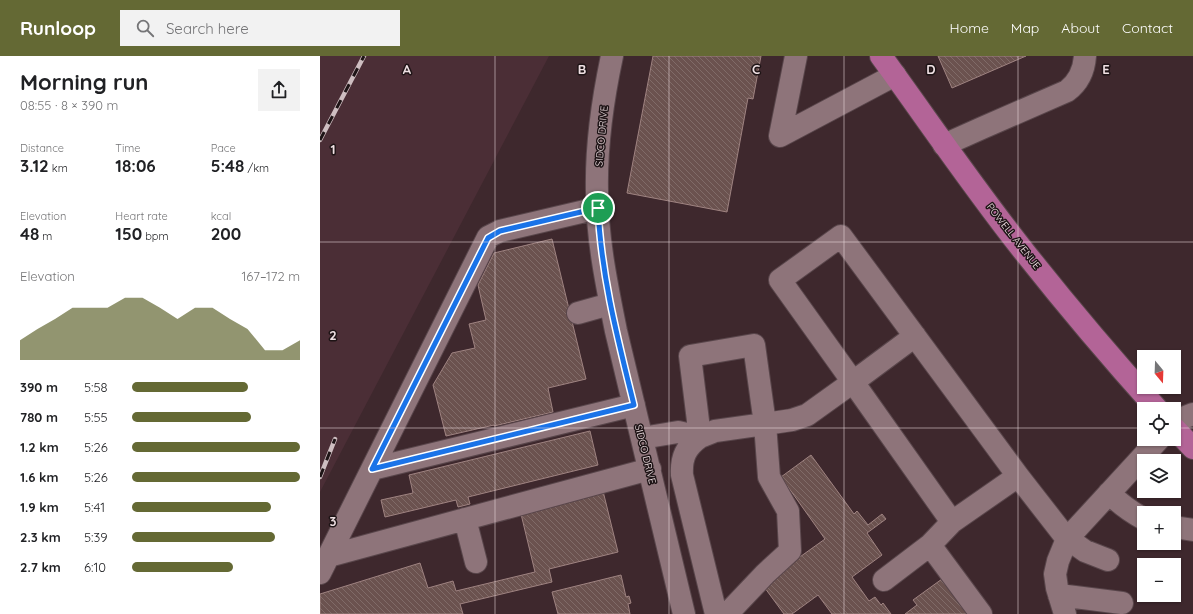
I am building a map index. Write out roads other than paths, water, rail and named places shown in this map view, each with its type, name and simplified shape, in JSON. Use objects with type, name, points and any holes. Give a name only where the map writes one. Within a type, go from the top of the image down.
[{"type":"main road","name":"POWELL AVENUE","points":[[881,56],[944,145],[1026,253],[1113,360],[1151,402]]},
{"type":"main road","points":[[1181,435],[1193,448]]},
{"type":"street","name":"SIDCO DRIVE","points":[[612,56],[603,109],[598,162],[597,192],[601,246],[610,304],[616,331],[684,614]]},
{"type":"street","points":[[796,56],[780,136],[895,75]]},
{"type":"street","points":[[944,145],[1067,91],[1081,76],[1085,56]]},
{"type":"street","points":[[324,564],[488,238],[500,231],[598,208]]},
{"type":"street","points":[[952,522],[780,280],[841,236],[1018,476],[1068,539],[1085,551],[1108,560]]},
{"type":"street","points":[[578,313],[610,304]]},
{"type":"street","points":[[716,614],[682,475],[681,465],[692,442],[715,431],[792,420],[807,415],[916,336]]},
{"type":"street","points":[[700,437],[690,356],[754,345],[765,424],[769,477],[788,511],[790,551],[765,574],[727,614]]},
{"type":"street","points":[[372,469],[634,405]]},
{"type":"street","points":[[1181,419],[1193,414]]},
{"type":"street","points":[[642,438],[678,432],[700,437]]},
{"type":"street","points":[[1122,603],[1062,605],[1055,574],[1058,561],[1068,539],[1153,446]]},
{"type":"street","points":[[324,564],[465,519],[650,469]]},
{"type":"street","points":[[884,580],[930,545],[952,522],[1018,476]]},
{"type":"street","points":[[1109,493],[1137,515]]},
{"type":"street","points":[[465,519],[476,562]]},
{"type":"street","points":[[1181,528],[1193,530]]},
{"type":"street","points":[[930,545],[981,614]]},
{"type":"railway","points":[[320,140],[364,56]]},
{"type":"railway","points":[[320,477],[335,439]]}]
